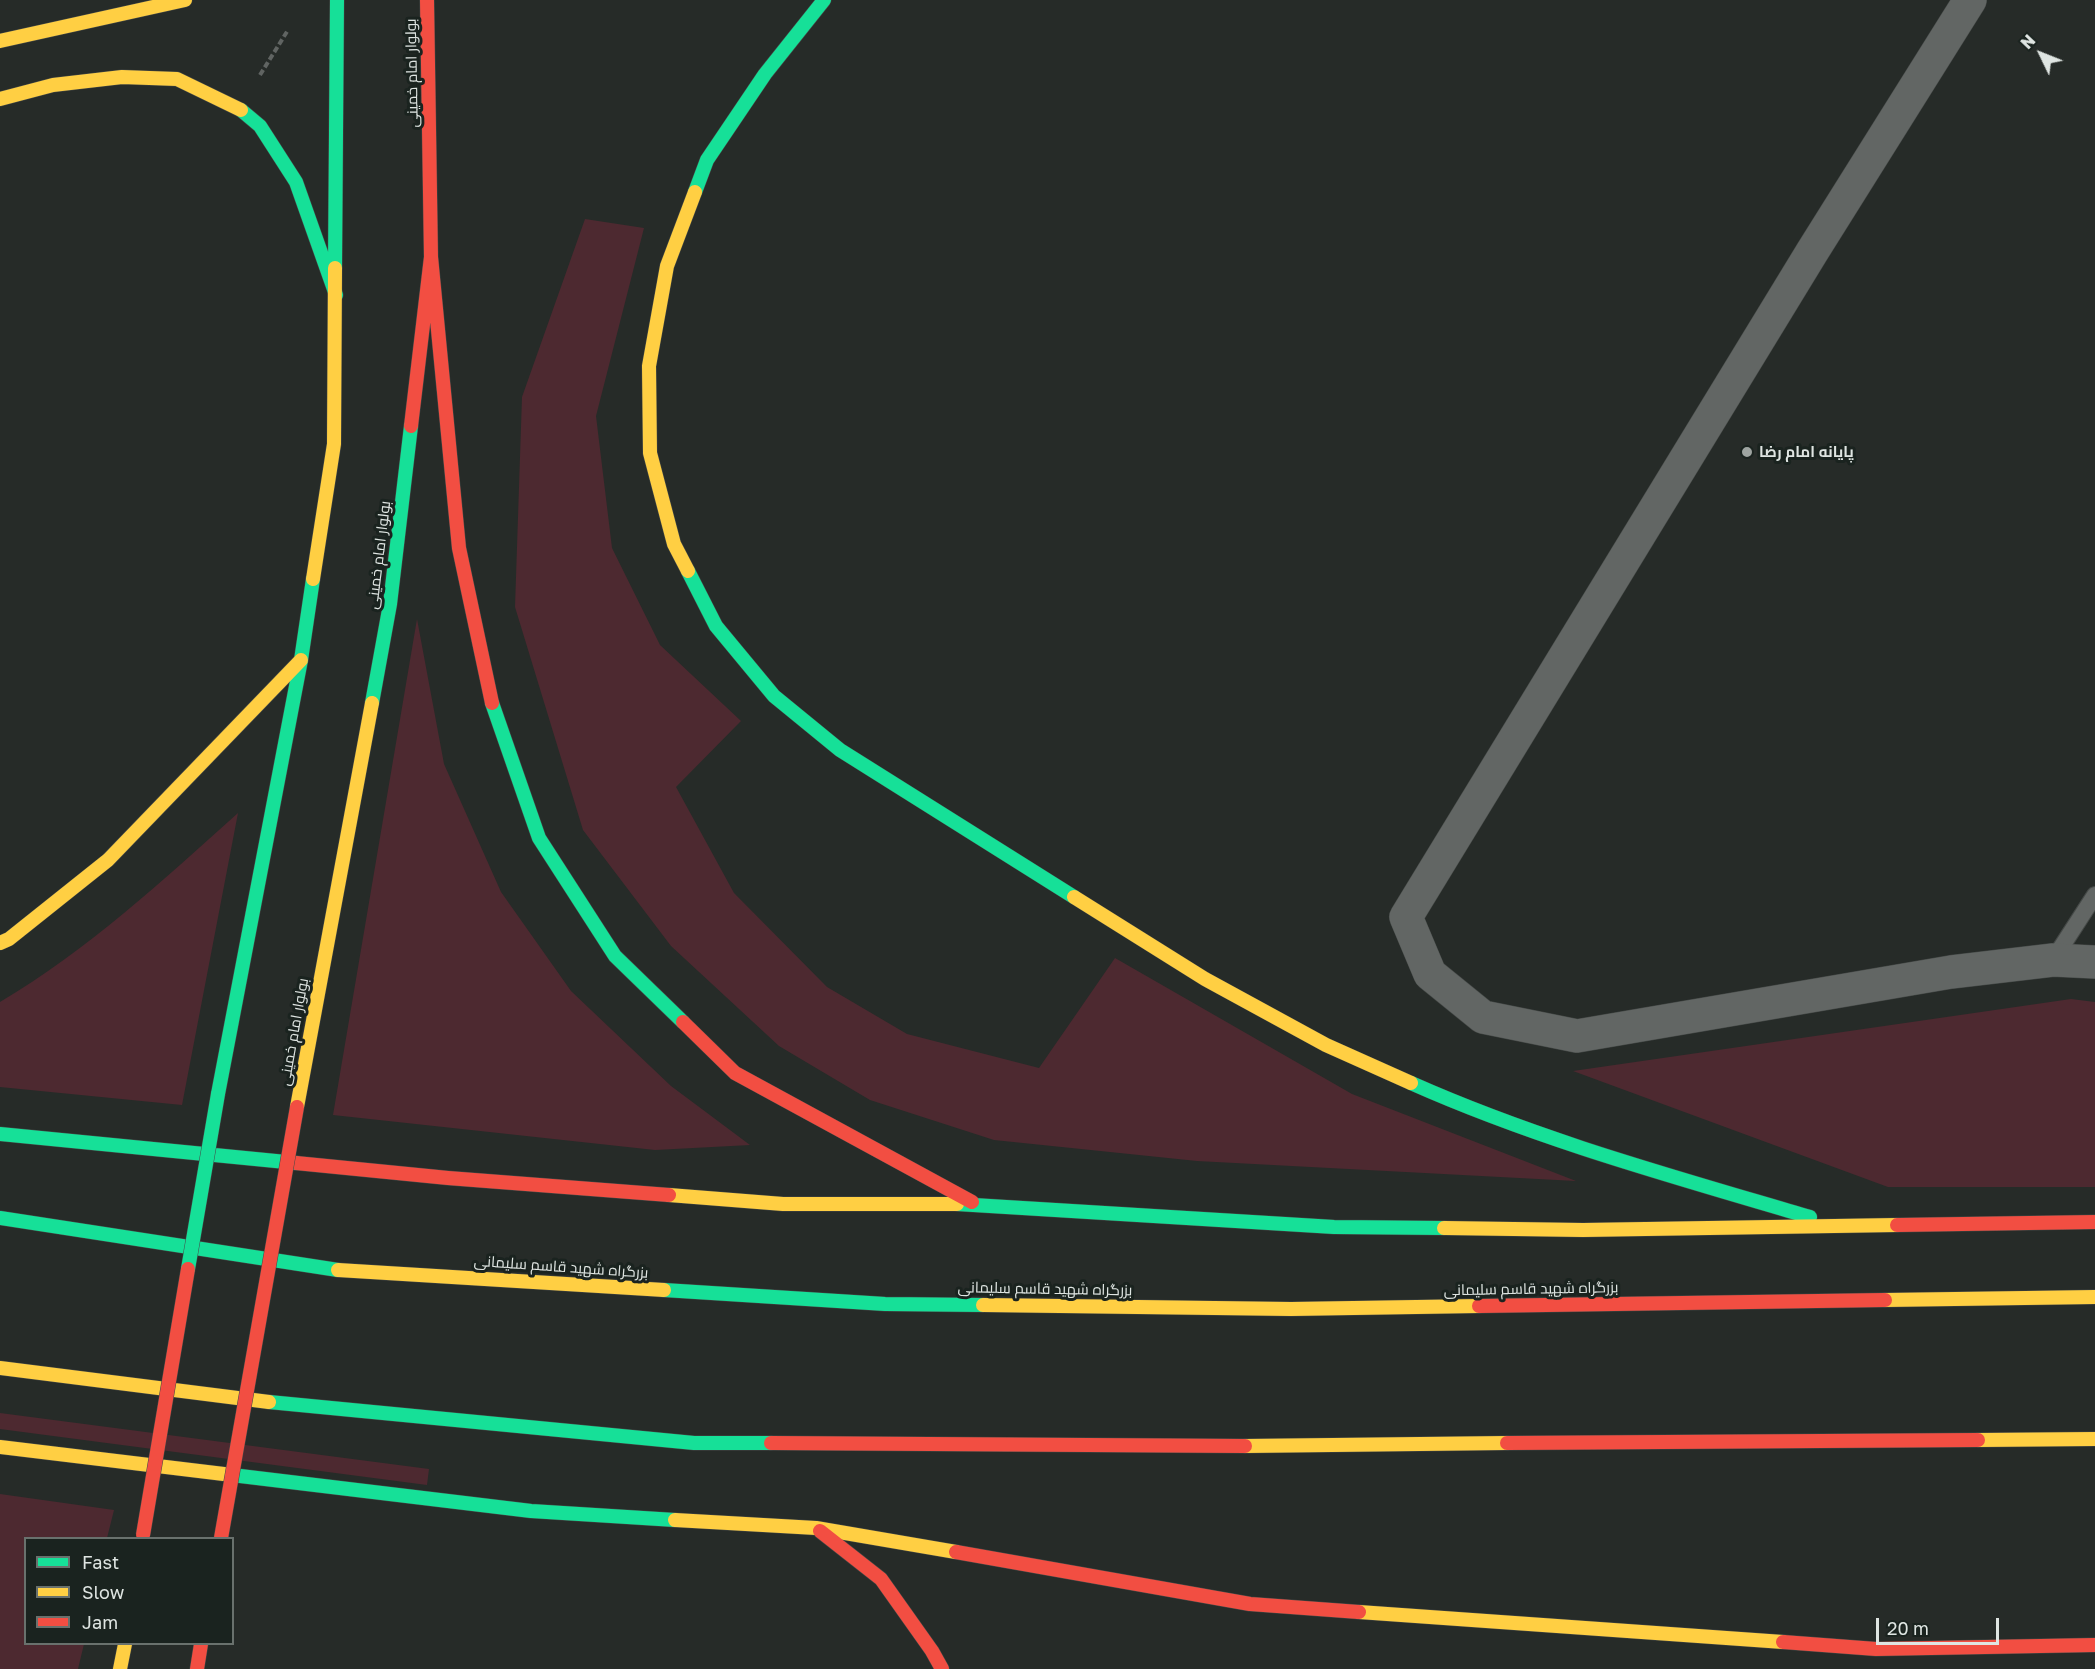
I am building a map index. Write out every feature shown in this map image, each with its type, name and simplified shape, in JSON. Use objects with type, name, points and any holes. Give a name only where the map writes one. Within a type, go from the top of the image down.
[{"type":"main road","points":[[0,41],[185,0]]},
{"type":"main road","points":[[142,1537],[218,1094],[301,660],[334,444],[337,0]]},
{"type":"main road","name":"بولوار امام خمینی","points":[[221,1537],[297,1107],[390,604],[431,257],[427,0]]},
{"type":"main road","points":[[824,0],[765,74],[706,160],[667,266],[649,366],[650,453],[674,544],[716,626],[774,696],[840,750],[1205,979],[1326,1045],[1463,1106],[1605,1156],[1841,1226]]},
{"type":"main road","points":[[0,99],[53,86],[122,77],[177,79],[239,108],[260,126],[296,182],[336,295]]},
{"type":"main road","points":[[431,257],[459,548],[492,704],[539,838],[615,956],[735,1073],[976,1204]]},
{"type":"main road","points":[[0,944],[108,860],[301,660]]},
{"type":"main road","points":[[0,1134],[437,1177],[783,1204],[976,1204],[1335,1227],[1583,1230],[2095,1222]]},
{"type":"main road","name":"بزرگراه شهید قاسم سلیمانی","points":[[0,1218],[330,1270],[885,1304],[1291,1309],[2095,1297]]},
{"type":"main road","points":[[0,1368],[309,1407],[694,1443],[1266,1446],[1710,1440],[2095,1439]]},
{"type":"main road","points":[[0,1447],[531,1511],[816,1528],[1250,1604],[1876,1649],[2095,1645]]},
{"type":"main road","points":[[816,1528],[881,1579],[933,1651],[942,1669]]},
{"type":"main road","points":[[120,1669],[125,1645]]},
{"type":"main road","points":[[197,1669],[201,1645]]},
{"type":"main road","points":[[1847,1659],[1876,1649]]},
{"type":"street","points":[[1970,0],[1812,252],[1406,917],[1430,974],[1483,1017],[1577,1036],[1951,972],[2053,960],[2095,962]]},
{"type":"lane","points":[[2053,960],[2095,895]]},
{"type":"path","points":[[239,108],[288,30]]},
{"type":"shaded area","points":[[585,219],[644,228],[596,416],[612,548],[660,645],[741,721],[676,787],[734,893],[827,987],[907,1034],[1039,1068],[1115,958],[1352,1094],[1576,1181],[1197,1161],[994,1140],[870,1100],[779,1046],[671,946],[583,830],[515,607],[522,397]]},
{"type":"shaded area","points":[[417,619],[444,764],[501,892],[571,991],[671,1086],[750,1145],[655,1150],[333,1115]]},
{"type":"shaded area","points":[[238,813],[182,1105],[0,1087],[0,1002],[64,960],[124,914]]},
{"type":"shaded area","points":[[2071,999],[2095,1002],[2095,1187],[1888,1187],[1573,1071]]},
{"type":"shaded area","points":[[0,1413],[429,1469],[427,1485],[0,1429]]},
{"type":"shaded area","points":[[0,1494],[114,1510],[107,1537],[24,1537],[24,1645],[84,1645],[78,1669],[0,1669]]},
{"type":"traffic: fast","points":[[335,268],[337,0]]},
{"type":"traffic: fast","points":[[695,192],[707,160],[765,74],[824,0]]},
{"type":"traffic: fast","points":[[241,110],[260,126],[296,182],[336,295]]},
{"type":"traffic: fast","points":[[372,703],[390,604],[411,426]]},
{"type":"traffic: fast","points":[[688,571],[716,626],[774,696],[840,750],[1074,897]]},
{"type":"traffic: fast","points":[[218,1094],[301,660],[313,579]]},
{"type":"traffic: fast","points":[[492,703],[539,838],[615,956],[683,1022]]},
{"type":"traffic: fast","points":[[1411,1083],[1558,1140],[1810,1217]]},
{"type":"traffic: fast","points":[[188,1269],[218,1094]]},
{"type":"traffic: fast","points":[[0,1134],[296,1163]]},
{"type":"traffic: fast","points":[[957,1204],[1334,1227],[1444,1228]]},
{"type":"traffic: fast","points":[[0,1218],[338,1270]]},
{"type":"traffic: fast","points":[[664,1290],[885,1304],[983,1305]]},
{"type":"traffic: fast","points":[[269,1402],[694,1443],[771,1443]]},
{"type":"traffic: fast","points":[[232,1475],[531,1511],[675,1520]]},
{"type":"traffic: slow","points":[[0,41],[185,0]]},
{"type":"traffic: slow","points":[[0,99],[53,85],[122,77],[177,79],[241,110]]},
{"type":"traffic: slow","points":[[688,571],[674,544],[650,453],[649,366],[667,266],[695,192]]},
{"type":"traffic: slow","points":[[313,579],[334,444],[335,268]]},
{"type":"traffic: slow","points":[[0,943],[9,939],[108,860],[301,660]]},
{"type":"traffic: slow","points":[[297,1107],[372,703]]},
{"type":"traffic: slow","points":[[1074,897],[1205,979],[1326,1045],[1411,1083]]},
{"type":"traffic: slow","points":[[669,1195],[783,1204],[957,1204]]},
{"type":"traffic: slow","points":[[1444,1228],[1583,1230],[1897,1225]]},
{"type":"traffic: slow","points":[[338,1270],[664,1290]]},
{"type":"traffic: slow","points":[[1885,1300],[2095,1297]]},
{"type":"traffic: slow","points":[[983,1305],[1291,1309],[1479,1306]]},
{"type":"traffic: slow","points":[[0,1368],[269,1402]]},
{"type":"traffic: slow","points":[[1978,1440],[2095,1439]]},
{"type":"traffic: slow","points":[[1245,1446],[1507,1443]]},
{"type":"traffic: slow","points":[[0,1447],[232,1475]]},
{"type":"traffic: slow","points":[[675,1520],[816,1528],[956,1552]]},
{"type":"traffic: slow","points":[[1359,1612],[1783,1642]]},
{"type":"traffic: slow","points":[[120,1669],[125,1645]]},
{"type":"traffic: jam","points":[[411,426],[431,257],[427,0]]},
{"type":"traffic: jam","points":[[431,257],[459,548],[492,703]]},
{"type":"traffic: jam","points":[[683,1022],[735,1073],[972,1202]]},
{"type":"traffic: jam","points":[[221,1537],[297,1107]]},
{"type":"traffic: jam","points":[[296,1163],[448,1178],[669,1195]]},
{"type":"traffic: jam","points":[[1897,1225],[2095,1222]]},
{"type":"traffic: jam","points":[[143,1535],[188,1269]]},
{"type":"traffic: jam","points":[[1479,1306],[1885,1300]]},
{"type":"traffic: jam","points":[[1507,1443],[1978,1440]]},
{"type":"traffic: jam","points":[[771,1443],[1245,1446]]},
{"type":"traffic: jam","points":[[820,1531],[881,1579],[932,1651],[942,1669]]},
{"type":"traffic: jam","points":[[956,1552],[1250,1604],[1359,1612]]},
{"type":"traffic: jam","points":[[1783,1642],[1876,1649],[2095,1645]]},
{"type":"traffic: jam","points":[[197,1669],[201,1645]]},
{"type":"place","name":"پایانه امام رضا","points":[[1747,452]]}]
